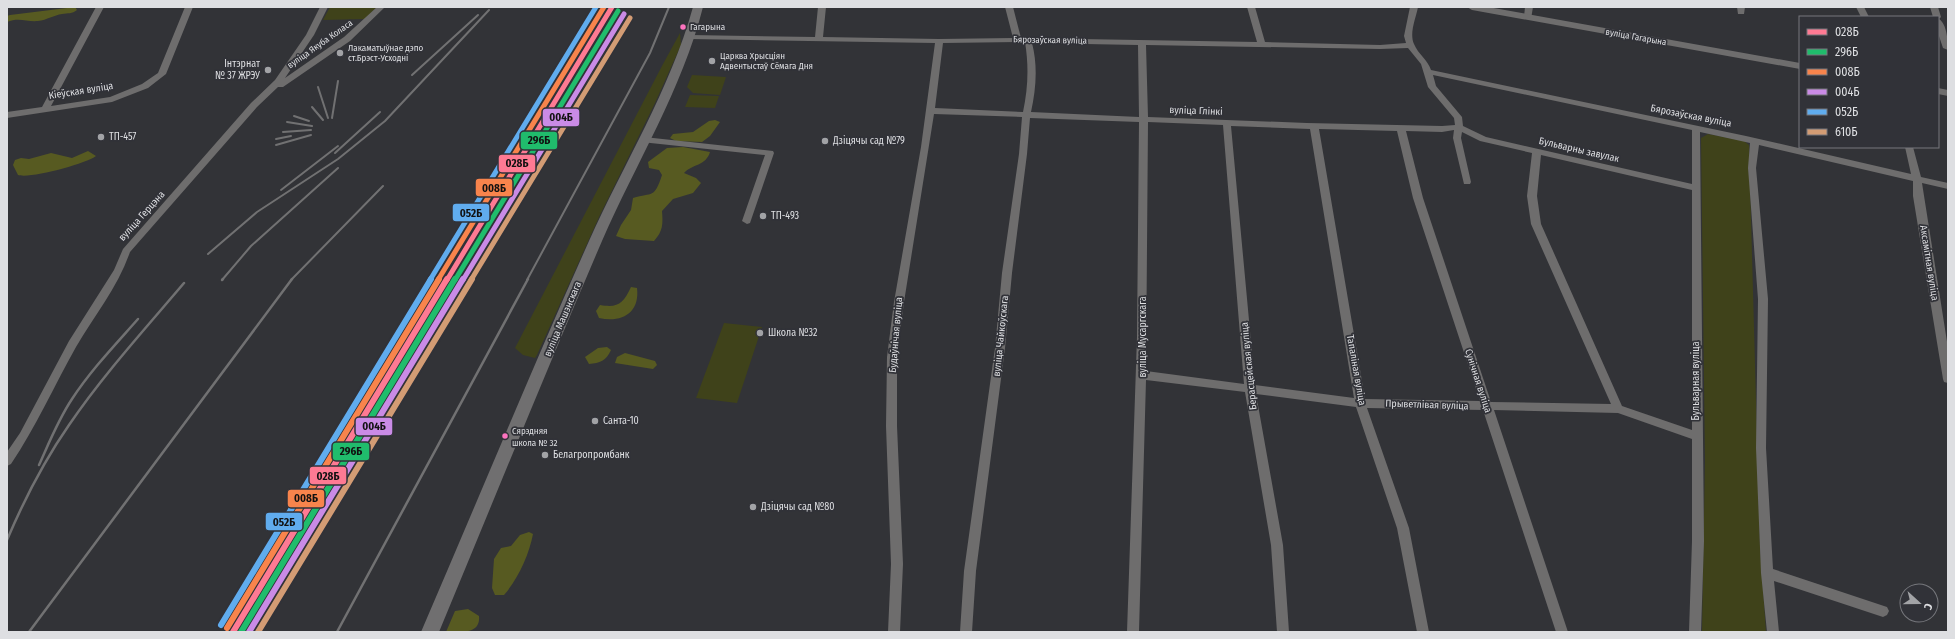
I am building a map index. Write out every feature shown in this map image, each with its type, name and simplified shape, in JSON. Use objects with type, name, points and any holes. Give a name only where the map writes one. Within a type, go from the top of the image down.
[{"type":"main road","name":"вуліца Машэнскага","points":[[430,632],[596,240],[672,84],[690,37],[698,7]]},
{"type":"street","points":[[46,108],[100,7]]},
{"type":"street","name":"Кіеўская вуліца","points":[[7,115],[112,99],[154,82],[162,74],[189,7]]},
{"type":"street","name":"вуліца Герцэна","points":[[7,461],[24,436],[73,344],[119,271],[126,251],[254,105],[267,94],[281,78],[310,35],[324,7]]},
{"type":"street","name":"вуліца Якуба Коласа","points":[[267,94],[347,39],[381,7]]},
{"type":"street","points":[[819,38],[822,7]]},
{"type":"street","points":[[1009,7],[1018,40]]},
{"type":"street","points":[[1251,7],[1262,45]]},
{"type":"street","points":[[1414,7],[1408,36],[1410,45],[1420,56],[1428,72],[1432,87],[1458,117],[1459,127],[1457,138],[1467,182]]},
{"type":"street","name":"вуліца Гагарына","points":[[1472,7],[1529,12],[1799,66]]},
{"type":"street","points":[[1860,7],[1864,16]]},
{"type":"street","points":[[1939,24],[1947,48]]},
{"type":"street","name":"Бярозаўская вуліца","points":[[690,37],[939,41],[1028,40],[1398,47],[1410,45]]},
{"type":"street","name":"вуліца Чайкоўскага","points":[[966,632],[970,571],[1000,348],[1007,273],[1014,232],[1026,115],[1031,94],[1032,59],[1028,40]]},
{"type":"street","name":"Будаўнічая вуліца","points":[[894,632],[897,606],[892,424],[892,358],[900,292],[932,111],[939,41]]},
{"type":"street","name":"вуліца Мусаргскага","points":[[1133,632],[1143,375],[1144,120],[1142,42]]},
{"type":"street","name":"Бярозаўская вуліца","points":[[1428,72],[1696,129],[1804,149],[1948,186]]},
{"type":"street","name":"вуліца Глінкі","points":[[932,111],[1314,126],[1442,129],[1459,127]]},
{"type":"street","name":"Берасцейская вуліца","points":[[1227,123],[1250,390],[1277,545],[1284,632]]},
{"type":"street","name":"Тапаліная вуліца","points":[[1314,126],[1360,403],[1403,528],[1424,632]]},
{"type":"street","name":"Бульварны завулак","points":[[1459,127],[1484,139],[1696,188]]},
{"type":"street","name":"Сунічная вуліца","points":[[1401,128],[1418,198],[1486,407],[1562,632]]},
{"type":"street","name":"Бульварная вуліца","points":[[1695,632],[1698,541],[1696,436],[1696,129]]},
{"type":"street","points":[[644,140],[770,153],[747,221]]},
{"type":"street","points":[[1755,141],[1752,168],[1763,299],[1761,448],[1767,573],[1773,632]]},
{"type":"street","name":"Аксамітная вуліца","points":[[1909,148],[1917,179],[1918,196],[1948,379]]},
{"type":"street","points":[[1538,152],[1532,196],[1536,224],[1618,409]]},
{"type":"street","name":"Прыветлівая вуліца","points":[[1143,375],[1360,403],[1618,409],[1696,436]]},
{"type":"street","points":[[1767,573],[1883,611]]},
{"type":"green space","points":[[75,7],[77,10],[73,12],[41,20],[15,20],[7,22],[7,16],[10,15]]},
{"type":"green space","points":[[330,7],[377,7],[365,19],[323,20]]},
{"type":"green space","points":[[680,33],[681,45],[655,103],[599,217],[537,355],[535,358],[523,355],[515,348]]},
{"type":"green space","points":[[692,75],[726,77],[720,95],[693,93],[687,87]]},
{"type":"green space","points":[[690,95],[719,96],[715,108],[685,107]]},
{"type":"green space","points":[[715,120],[720,122],[710,136],[702,142],[676,141],[670,138],[673,134],[693,132],[709,121]]},
{"type":"green space","points":[[1708,134],[1744,141],[1749,145],[1760,547],[1766,632],[1702,632],[1705,461],[1701,138]]},
{"type":"green space","points":[[683,147],[710,152],[705,160],[684,173],[696,178],[701,183],[693,193],[673,199],[662,211],[662,227],[654,241],[625,239],[616,236],[631,210],[633,198],[652,193],[657,188],[662,175],[659,170],[649,168],[648,162],[667,148]]},
{"type":"green space","points":[[88,151],[96,156],[81,163],[45,173],[24,176],[18,175],[13,165],[15,160],[21,158],[29,159],[51,153],[72,158]]},
{"type":"green space","points":[[631,287],[637,288],[637,297],[636,304],[628,314],[615,319],[599,318],[596,311],[600,305],[611,306],[619,304]]},
{"type":"green space","points":[[724,323],[762,327],[737,403],[696,398]]},
{"type":"green space","points":[[607,347],[611,350],[605,359],[589,364],[585,357],[598,348]]},
{"type":"green space","points":[[625,353],[655,361],[657,365],[653,369],[615,363],[617,357]]},
{"type":"green space","points":[[529,532],[533,534],[531,542],[526,558],[518,574],[504,595],[495,595],[492,588],[494,559],[501,548],[511,546],[520,535]]},
{"type":"green space","points":[[468,609],[479,616],[477,627],[463,632],[446,632],[455,611]]},
{"type":"railway","points":[[440,280],[606,7]]},
{"type":"railway","points":[[527,280],[650,53],[669,7]]},
{"type":"railway","points":[[208,254],[257,212],[338,159],[385,121],[489,10]]},
{"type":"railway","points":[[412,75],[478,15]]},
{"type":"railway","points":[[332,118],[338,81]]},
{"type":"railway","points":[[318,87],[328,118]]},
{"type":"railway","points":[[312,107],[323,120]]},
{"type":"railway","points":[[335,153],[380,112]]},
{"type":"railway","points":[[294,116],[309,121]]},
{"type":"railway","points":[[287,122],[312,126]]},
{"type":"railway","points":[[283,132],[311,130]]},
{"type":"railway","points":[[276,145],[311,135]]},
{"type":"railway","points":[[276,139],[291,136]]},
{"type":"railway","points":[[281,190],[338,146]]},
{"type":"railway","points":[[223,279],[222,280],[251,246],[338,168]]},
{"type":"railway","points":[[291,280],[383,186]]},
{"type":"railway","points":[[29,632],[292,279]]},
{"type":"railway","points":[[225,632],[440,279]]},
{"type":"railway","points":[[337,632],[528,279]]},
{"type":"railway","points":[[7,540],[35,481],[51,453],[82,406],[139,335],[184,283]]},
{"type":"railway","points":[[39,465],[58,423],[79,388],[138,319]]},
{"type":"transit line","name":"052Б","points":[[221,625],[596,7]]},
{"type":"transit line","name":"008Б","points":[[227,628],[604,7]]},
{"type":"transit line","name":"028Б","points":[[233,632],[612,7]]},
{"type":"transit line","name":"296Б","points":[[241,632],[618,11]]},
{"type":"transit line","name":"004Б","points":[[249,632],[624,14]]},
{"type":"transit line","name":"610Б","points":[[258,632],[630,18]]},
{"type":"place","name":"Гагарына","points":[[683,27]]},
{"type":"place","name":"Лакаматыўнае дэпо ст.Брэст-Усходні","points":[[340,53]]},
{"type":"place","name":"Царква Хрысціян Адвентыстаў Сёмага Дня","points":[[712,61]]},
{"type":"place","name":"Інтэрнат № 37 ЖРЭУ","points":[[268,70]]},
{"type":"place","name":"ТП-457","points":[[101,137]]},
{"type":"place","name":"Дзіцячы сад №79","points":[[825,141]]},
{"type":"place","name":"ТП-493","points":[[763,216]]},
{"type":"place","name":"Школа №32","points":[[760,333]]},
{"type":"place","name":"Санта-10","points":[[595,421]]},
{"type":"place","name":"Сярэдняя школа № 32","points":[[505,436]]},
{"type":"place","name":"Белагропромбанк","points":[[545,455]]},
{"type":"place","name":"Дзіцячы сад №80","points":[[753,507]]}]
